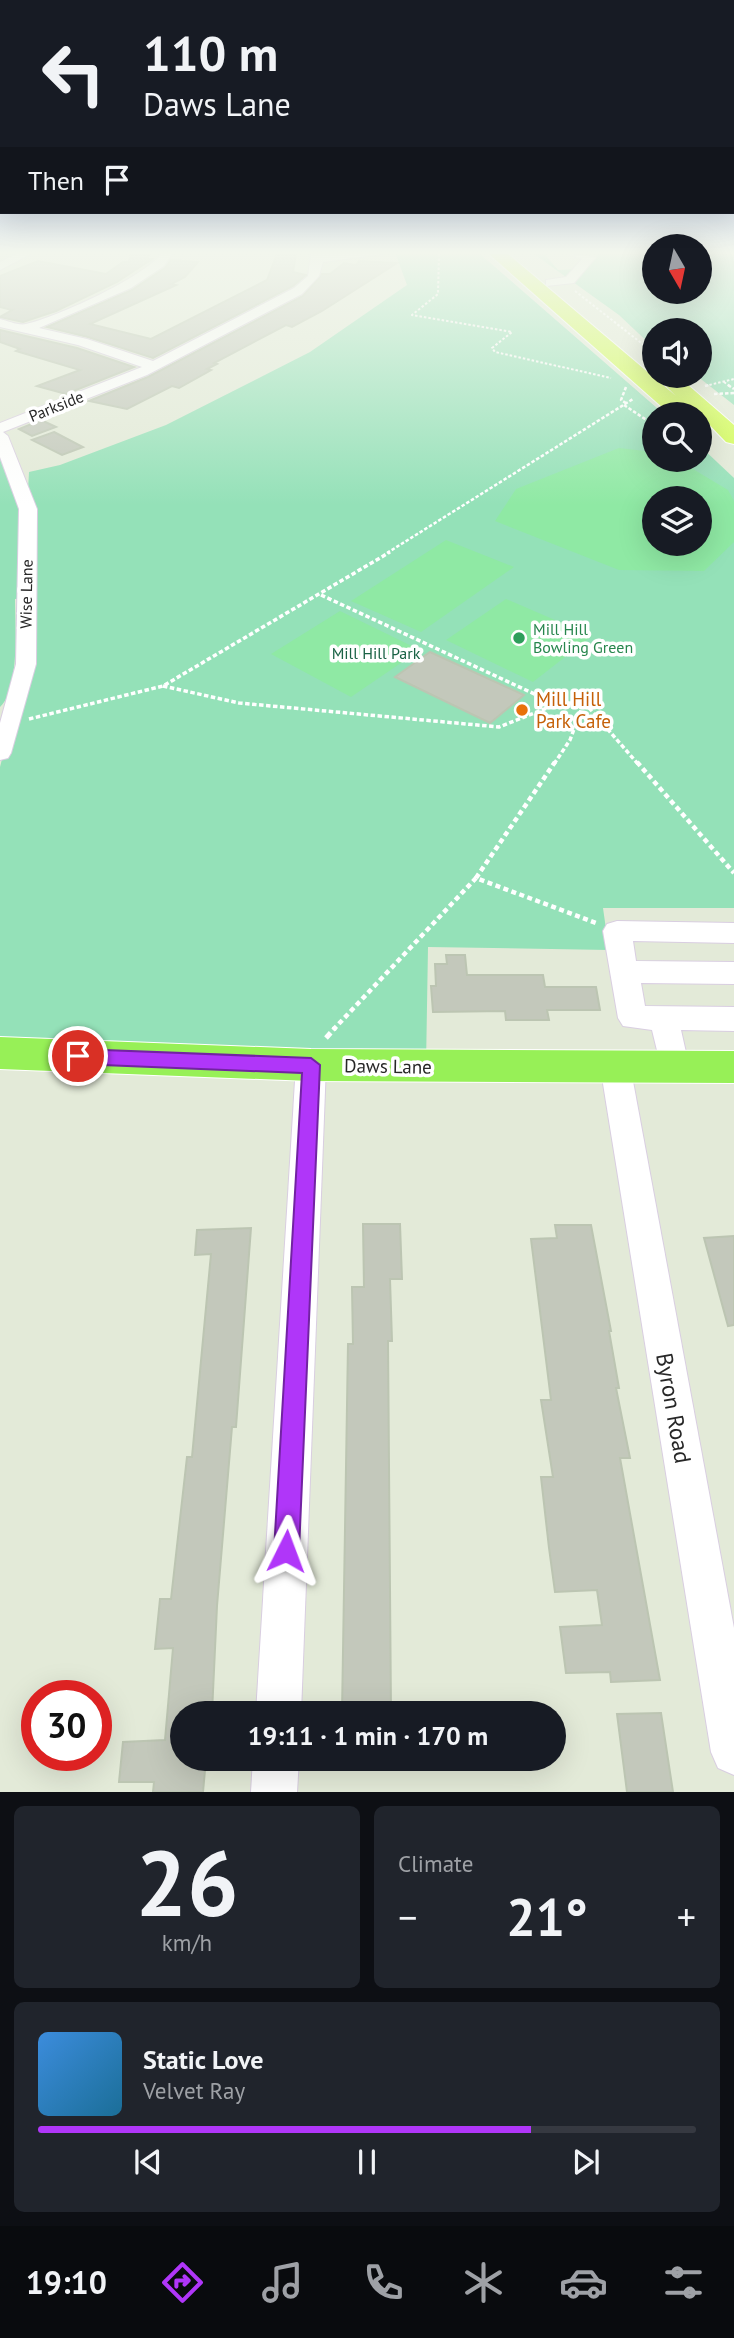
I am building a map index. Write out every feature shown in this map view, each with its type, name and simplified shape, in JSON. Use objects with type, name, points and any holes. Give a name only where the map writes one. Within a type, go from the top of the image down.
[{"type":"highway","points":[[595,338],[670,402]]},
{"type":"highway","points":[[620,338],[642,357]]},
{"type":"highway","points":[[679,388],[734,437]]},
{"type":"highway","points":[[712,441],[734,462]]},
{"type":"main road","name":"Daws Lane","points":[[0,1053],[317,1065],[734,1067]]},
{"type":"street","points":[[60,338],[154,366]]},
{"type":"street","name":"Parkside","points":[[0,428],[154,366],[208,338]]},
{"type":"street","name":"Wise Lane","points":[[0,436],[28,509],[26,664],[11,724],[0,753]]},
{"type":"street","points":[[734,933],[617,931],[633,1018],[734,1019]]},
{"type":"street","points":[[624,972],[734,973]]},
{"type":"street","points":[[664,1018],[674,1066]]},
{"type":"street","points":[[279,1701],[317,1065]]},
{"type":"street","name":"Byron Road","points":[[615,1065],[734,1752]]},
{"type":"street","points":[[274,1792],[275,1771]]},
{"type":"path","points":[[508,338],[492,348],[495,352],[614,379]]},
{"type":"path","points":[[712,384],[734,379]]},
{"type":"path","points":[[628,381],[621,400],[642,416]]},
{"type":"path","points":[[723,382],[734,389]]},
{"type":"path","points":[[11,724],[163,686],[321,595],[633,400]]},
{"type":"path","points":[[321,595],[557,704]]},
{"type":"path","points":[[163,686],[239,703],[499,727],[557,704],[584,702]]},
{"type":"path","points":[[584,702],[734,873]]},
{"type":"path","points":[[317,1065],[325,1038],[476,878],[570,740],[584,702]]},
{"type":"path","points":[[476,878],[617,931]]},
{"type":"green space","name":"Mill Hill Park","points":[[331,338],[576,338],[650,402],[642,402],[642,472],[712,472],[712,457],[734,478],[734,908],[603,908],[609,950],[428,947],[426,1066],[0,1053],[0,767],[11,724],[26,598],[15,599],[14,672],[11,686],[0,707],[0,429],[27,509],[29,472],[60,465],[166,425],[310,352]]},
{"type":"green space","points":[[712,338],[734,338],[734,405],[712,388]]},
{"type":"green space","points":[[619,448],[642,451],[642,472],[698,472],[728,490],[734,501],[734,542],[704,571],[619,570],[495,521],[516,489]]},
{"type":"green space","points":[[446,540],[514,567],[421,632],[351,601]]},
{"type":"green space","name":"Mill Hill Bowling Green","points":[[506,599],[592,636],[533,682],[446,640]]},
{"type":"green space","points":[[340,611],[420,650],[351,697],[271,654]]},
{"type":"building","points":[[0,338],[33,338],[77,348],[134,367],[66,394],[37,386],[80,370],[16,351],[20,349],[0,342]]},
{"type":"building","points":[[90,338],[145,338],[193,338],[153,358]]},
{"type":"building","points":[[223,338],[262,338],[214,363],[217,364],[207,369],[211,370],[179,388],[172,386],[127,409],[89,401],[148,377]]},
{"type":"building","points":[[41,420],[56,427],[32,436],[19,429]]},
{"type":"building","points":[[54,432],[83,447],[62,455],[32,440]]},
{"type":"building","points":[[430,652],[524,695],[490,723],[395,677]]},
{"type":"building","points":[[446,955],[465,955],[467,975],[543,975],[545,987],[596,987],[600,1010],[547,1010],[549,1020],[506,1020],[505,1011],[433,1012],[431,986],[436,986],[435,964],[447,964]]},
{"type":"building","points":[[363,1224],[400,1224],[402,1279],[390,1279],[392,1341],[388,1341],[391,1701],[342,1701],[348,1344],[353,1344],[352,1287],[364,1287]]},
{"type":"building","points":[[555,1225],[591,1225],[611,1331],[619,1388],[616,1388],[630,1458],[620,1458],[660,1680],[611,1682],[610,1672],[566,1673],[560,1627],[602,1625],[597,1590],[555,1592],[549,1548],[541,1477],[553,1477],[541,1400],[551,1400],[531,1239],[557,1238]]},
{"type":"building","points":[[251,1228],[236,1427],[232,1427],[217,1606],[213,1701],[170,1701],[170,1771],[205,1771],[203,1792],[153,1792],[154,1782],[119,1782],[123,1742],[165,1740],[173,1648],[155,1649],[160,1599],[171,1599],[187,1457],[192,1457],[211,1254],[195,1255],[197,1230]]},
{"type":"building","points":[[734,1236],[734,1325],[728,1326],[704,1238]]},
{"type":"building","points":[[661,1713],[673,1792],[627,1792],[617,1714]]},
{"type":"place","name":"Mill Hill Bowling Green","points":[[519,638]]},
{"type":"place","name":"Mill Hill Park Cafe","points":[[522,710]]},
{"type":"route","points":[[78,1056],[311,1065],[286,1551]]}]
